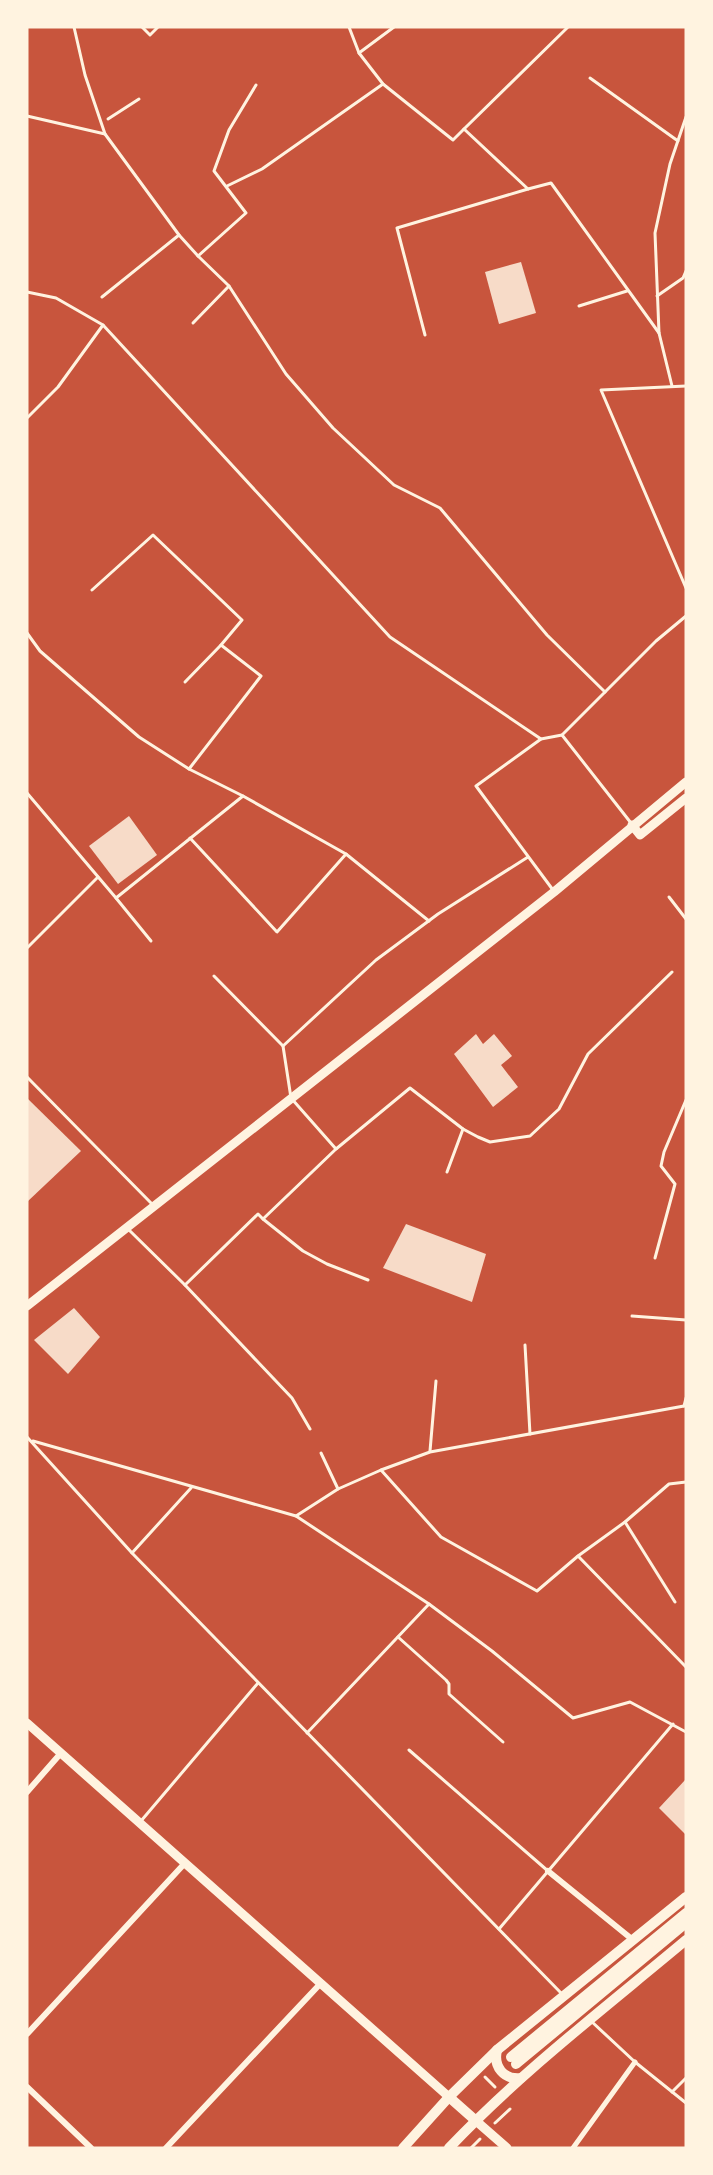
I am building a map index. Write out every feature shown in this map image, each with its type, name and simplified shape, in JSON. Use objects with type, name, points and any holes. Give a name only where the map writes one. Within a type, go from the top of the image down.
[{"type":"main road","points":[[27,1306],[554,892],[686,782]]},
{"type":"main road","points":[[632,825],[640,835],[686,798]]},
{"type":"main road","points":[[27,1723],[507,2148]]},
{"type":"main road","points":[[403,2148],[449,2097],[497,2050],[686,1897]]},
{"type":"main road","points":[[686,1912],[514,2060],[686,1923]]},
{"type":"main road","points":[[449,2148],[521,2078],[686,1940]]},
{"type":"main road","points":[[497,2050],[496,2063],[503,2074],[508,2078],[521,2078]]},
{"type":"street","points":[[27,1792],[61,1753]]},
{"type":"street","points":[[27,2034],[185,1863]]},
{"type":"street","points":[[548,1871],[633,1940]]},
{"type":"street","points":[[166,2148],[321,1983]]},
{"type":"street","points":[[573,2148],[635,2062]]},
{"type":"street","points":[[27,2087],[91,2148]]},
{"type":"lane","points":[[74,27],[85,75],[105,134],[179,234],[198,256],[230,286],[286,374],[333,428],[394,485],[440,508],[547,635],[605,692]]},
{"type":"lane","points":[[349,27],[359,53],[383,84],[453,140],[568,27]]},
{"type":"lane","points":[[359,53],[394,27]]},
{"type":"lane","points":[[590,78],[678,141]]},
{"type":"lane","points":[[227,186],[262,168],[383,84]]},
{"type":"lane","points":[[198,256],[246,213],[214,171],[229,130],[256,85]]},
{"type":"lane","points":[[27,116],[105,134]]},
{"type":"lane","points":[[672,387],[659,333],[655,233],[670,164],[686,117]]},
{"type":"lane","points":[[464,129],[528,189]]},
{"type":"lane","points":[[425,334],[397,228],[550,183],[659,333]]},
{"type":"lane","points":[[102,297],[179,234]]},
{"type":"lane","points":[[657,296],[683,278],[686,271]]},
{"type":"lane","points":[[193,322],[230,286]]},
{"type":"lane","points":[[579,306],[627,291]]},
{"type":"lane","points":[[27,292],[56,298],[103,326],[390,637],[541,739]]},
{"type":"lane","points":[[27,418],[58,387],[103,326]]},
{"type":"lane","points":[[686,387],[601,390],[686,588]]},
{"type":"lane","points":[[92,590],[153,535],[242,620],[185,682]]},
{"type":"lane","points":[[554,892],[476,786],[541,739],[562,735],[656,641],[686,616]]},
{"type":"lane","points":[[27,633],[40,651],[139,737],[189,769],[243,796],[346,854],[429,921]]},
{"type":"lane","points":[[189,769],[261,676],[221,645]]},
{"type":"lane","points":[[562,735],[632,825]]},
{"type":"lane","points":[[27,793],[151,941]]},
{"type":"lane","points":[[116,898],[243,796]]},
{"type":"lane","points":[[190,838],[277,932],[346,854]]},
{"type":"lane","points":[[283,1046],[375,960],[429,921],[528,857]]},
{"type":"lane","points":[[27,948],[98,877]]},
{"type":"lane","points":[[669,897],[686,919]]},
{"type":"lane","points":[[263,1219],[336,1149],[410,1088],[463,1129],[490,1142],[530,1136],[559,1109],[588,1054],[672,972]]},
{"type":"lane","points":[[214,976],[283,1046],[291,1098],[336,1149]]},
{"type":"lane","points":[[27,1077],[154,1206]]},
{"type":"lane","points":[[655,1258],[675,1184],[661,1166],[664,1152],[686,1100]]},
{"type":"lane","points":[[447,1172],[463,1129]]},
{"type":"lane","points":[[185,1285],[258,1214],[303,1251],[327,1264],[368,1280]]},
{"type":"lane","points":[[127,1227],[292,1398],[310,1430]]},
{"type":"lane","points":[[632,1316],[686,1320]]},
{"type":"lane","points":[[525,1345],[530,1434]]},
{"type":"lane","points":[[430,1452],[436,1381]]},
{"type":"lane","points":[[296,1516],[338,1489],[430,1452],[685,1407],[686,1398]]},
{"type":"lane","points":[[27,1437],[132,1553],[564,1996]]},
{"type":"lane","points":[[31,1441],[296,1516],[429,1604],[492,1651],[573,1718],[630,1702],[686,1732]]},
{"type":"lane","points":[[321,1453],[338,1489]]},
{"type":"lane","points":[[381,1470],[441,1537],[537,1591],[578,1556],[625,1522],[669,1484],[686,1482]]},
{"type":"lane","points":[[132,1553],[191,1488]]},
{"type":"lane","points":[[625,1522],[675,1602]]},
{"type":"lane","points":[[578,1556],[686,1667]]},
{"type":"lane","points":[[307,1733],[429,1604]]},
{"type":"lane","points":[[398,1637],[446,1680],[449,1684],[449,1694],[503,1742]]},
{"type":"lane","points":[[139,1822],[258,1683]]},
{"type":"lane","points":[[499,1929],[673,1724]]},
{"type":"lane","points":[[409,1750],[548,1871]]},
{"type":"lane","points":[[590,2020],[635,2062],[686,2103]]},
{"type":"lane","points":[[672,2092],[686,2078]]},
{"type":"path","points":[[142,27],[150,35],[158,27]]},
{"type":"path","points":[[102,123],[139,99]]},
{"type":"building","points":[[521,262],[536,313],[499,324],[485,272]]},
{"type":"building","points":[[129,816],[157,855],[118,884],[89,846]]},
{"type":"building","points":[[476,1034],[483,1044],[494,1034],[512,1056],[501,1065],[518,1087],[493,1107],[454,1054]]},
{"type":"building","points":[[27,1098],[81,1151],[27,1202]]},
{"type":"building","points":[[406,1224],[486,1254],[472,1302],[383,1268]]},
{"type":"building","points":[[74,1308],[100,1337],[68,1374],[34,1340]]},
{"type":"building","points":[[686,1779],[686,1835],[659,1808]]}]
